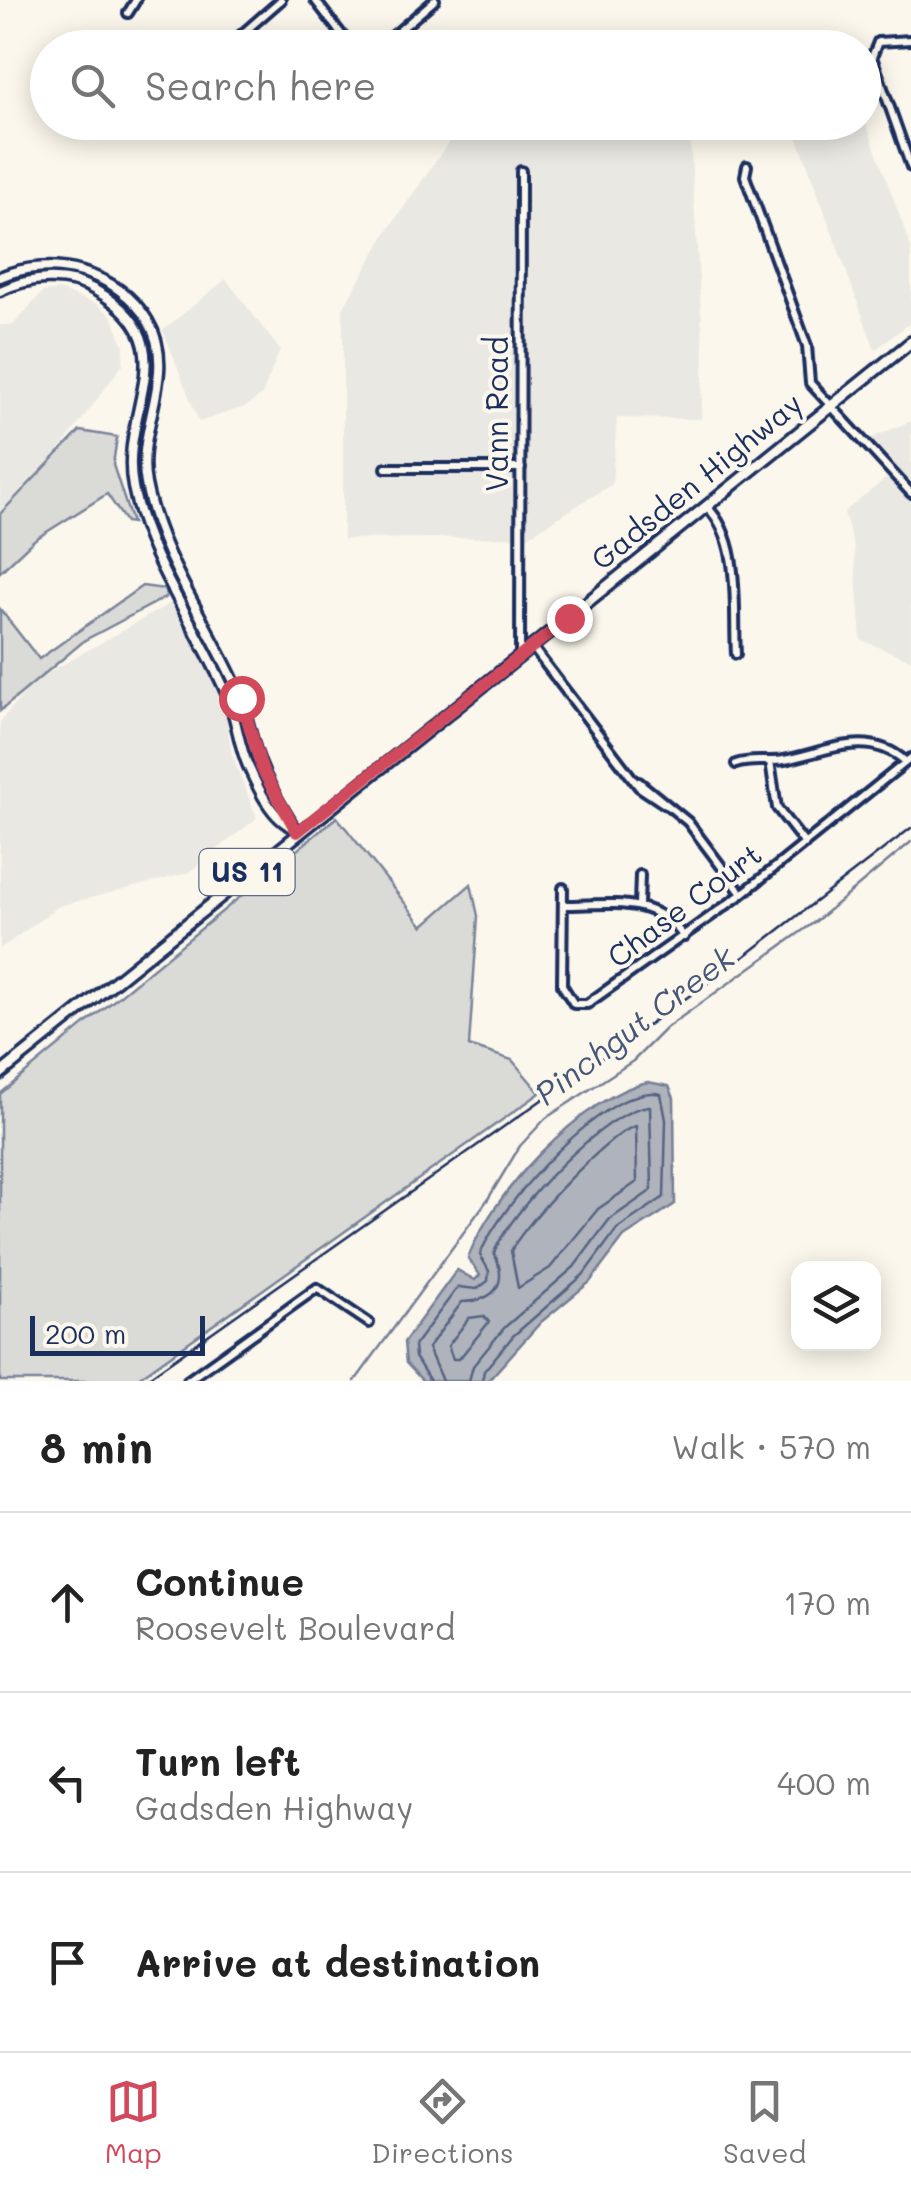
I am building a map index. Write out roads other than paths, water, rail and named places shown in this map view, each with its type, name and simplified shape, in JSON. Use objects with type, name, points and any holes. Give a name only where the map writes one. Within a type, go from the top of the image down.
[{"type":"main road","name":"Gadsden Highway","points":[[0,1074],[295,830],[533,648],[911,342]]},
{"type":"street","points":[[128,13],[136,0]]},
{"type":"street","points":[[247,30],[281,0]]},
{"type":"street","points":[[316,0],[338,30]]},
{"type":"street","points":[[400,30],[435,0]]},
{"type":"street","points":[[881,42],[911,40]]},
{"type":"street","points":[[881,82],[911,166]]},
{"type":"street","points":[[747,166],[745,176],[806,346],[810,382],[829,408],[911,493]]},
{"type":"street","name":"Vann Road","points":[[520,658],[521,171]]},
{"type":"street","points":[[0,276],[52,266],[92,275],[127,296],[152,328],[160,372],[143,458],[152,510],[235,684],[262,769],[295,830]]},
{"type":"street","points":[[0,291],[37,280],[77,282],[123,309],[142,335],[147,371],[130,454],[138,507],[228,698],[248,767],[283,823],[295,830]]},
{"type":"street","points":[[386,468],[521,468]]},
{"type":"street","points":[[707,507],[720,519],[728,541],[736,654]]},
{"type":"street","points":[[533,648],[639,782],[688,822],[742,894]]},
{"type":"street","points":[[736,764],[770,761],[833,746],[878,744],[908,760]]},
{"type":"street","name":"Chase Court","points":[[563,888],[562,985],[574,1004],[598,999],[684,937],[908,760]]},
{"type":"street","points":[[770,761],[777,808],[806,844]]},
{"type":"street","points":[[639,905],[640,876]]},
{"type":"street","points":[[564,905],[639,905],[666,916],[684,937]]},
{"type":"street","points":[[187,1381],[318,1288],[369,1323]]},
{"type":"water","points":[[648,1082],[669,1086],[674,1098],[675,1204],[624,1237],[590,1282],[541,1322],[488,1381],[423,1381],[406,1363],[404,1342],[457,1270],[475,1280],[480,1275],[468,1258],[496,1206],[568,1128],[622,1091]]},
{"type":"waterway","name":"Pinchgut Creek","points":[[355,1381],[488,1199],[520,1146],[546,1118],[633,1061],[666,1028],[816,921],[911,842]]},
{"type":"railway","points":[[143,1381],[736,963],[911,828]]}]
